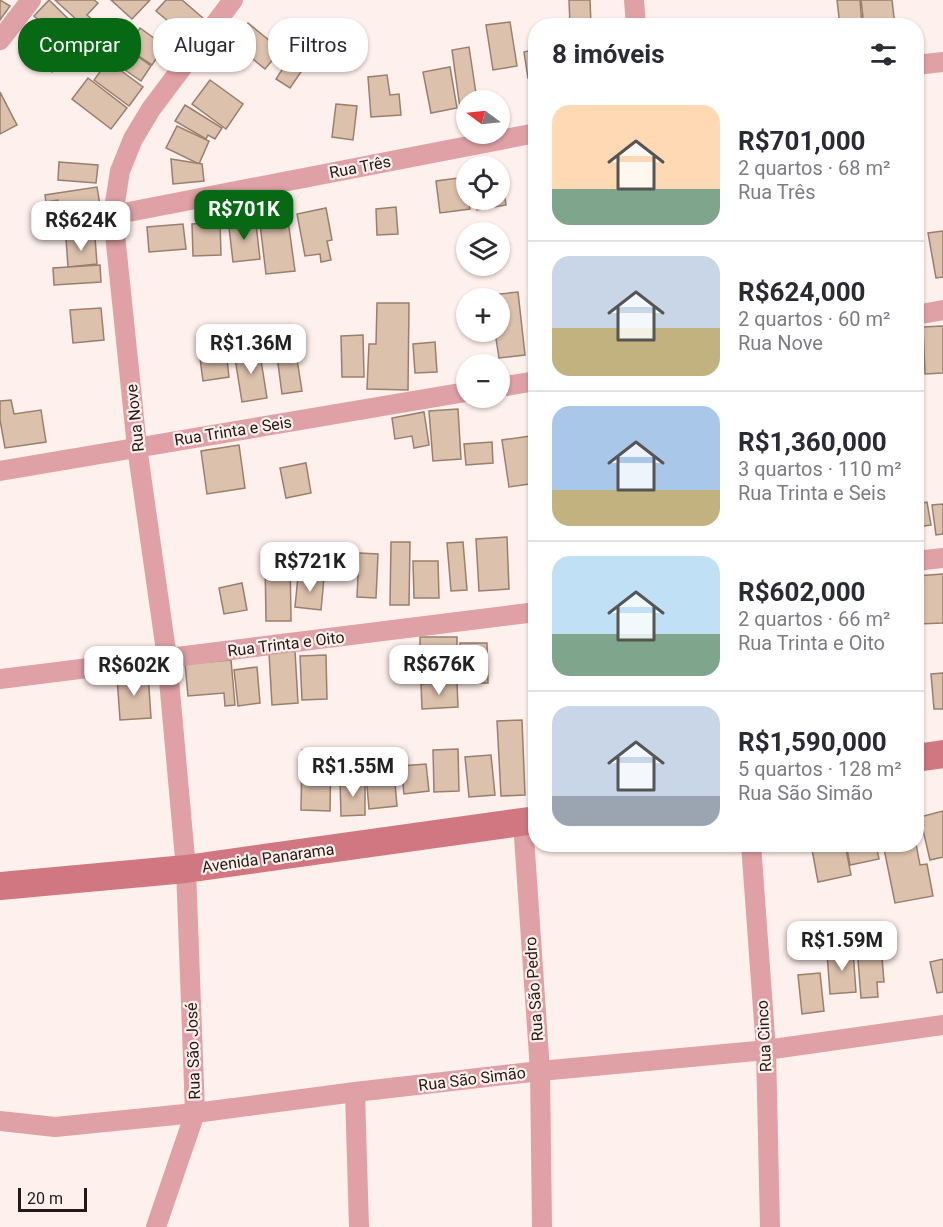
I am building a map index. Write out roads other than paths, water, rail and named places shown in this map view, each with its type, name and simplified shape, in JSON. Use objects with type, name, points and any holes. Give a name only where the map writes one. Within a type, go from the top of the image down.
[{"type":"street","points":[[0,40],[31,0]]},
{"type":"street","name":"Rua Nove","points":[[186,869],[167,658],[137,447],[113,215],[120,171],[134,139],[151,109],[233,0]]},
{"type":"street","points":[[634,0],[635,18]]},
{"type":"street","points":[[924,64],[943,62]]},
{"type":"street","name":"Rua Três","points":[[113,215],[528,135]]},
{"type":"street","points":[[924,314],[943,310]]},
{"type":"street","points":[[510,385],[528,382]]},
{"type":"street","name":"Rua Trinta e Seis","points":[[0,471],[456,394]]},
{"type":"street","points":[[924,560],[943,558]]},
{"type":"street","name":"Rua Trinta e Oito","points":[[0,679],[528,613]]},
{"type":"street","points":[[924,757],[943,754]]},
{"type":"street","name":"Avenida Panarama","points":[[0,886],[186,869],[528,821]]},
{"type":"street","name":"Rua São Pedro","points":[[530,852],[540,1071],[542,1227]]},
{"type":"street","name":"Rua Cinco","points":[[752,852],[766,1050],[770,1227]]},
{"type":"street","name":"Rua São José","points":[[156,1227],[195,1113],[186,869]]},
{"type":"street","name":"Rua São Simão","points":[[0,1121],[55,1126],[195,1113],[540,1071],[766,1050],[943,1025]]},
{"type":"street","points":[[355,1092],[359,1227]]}]
